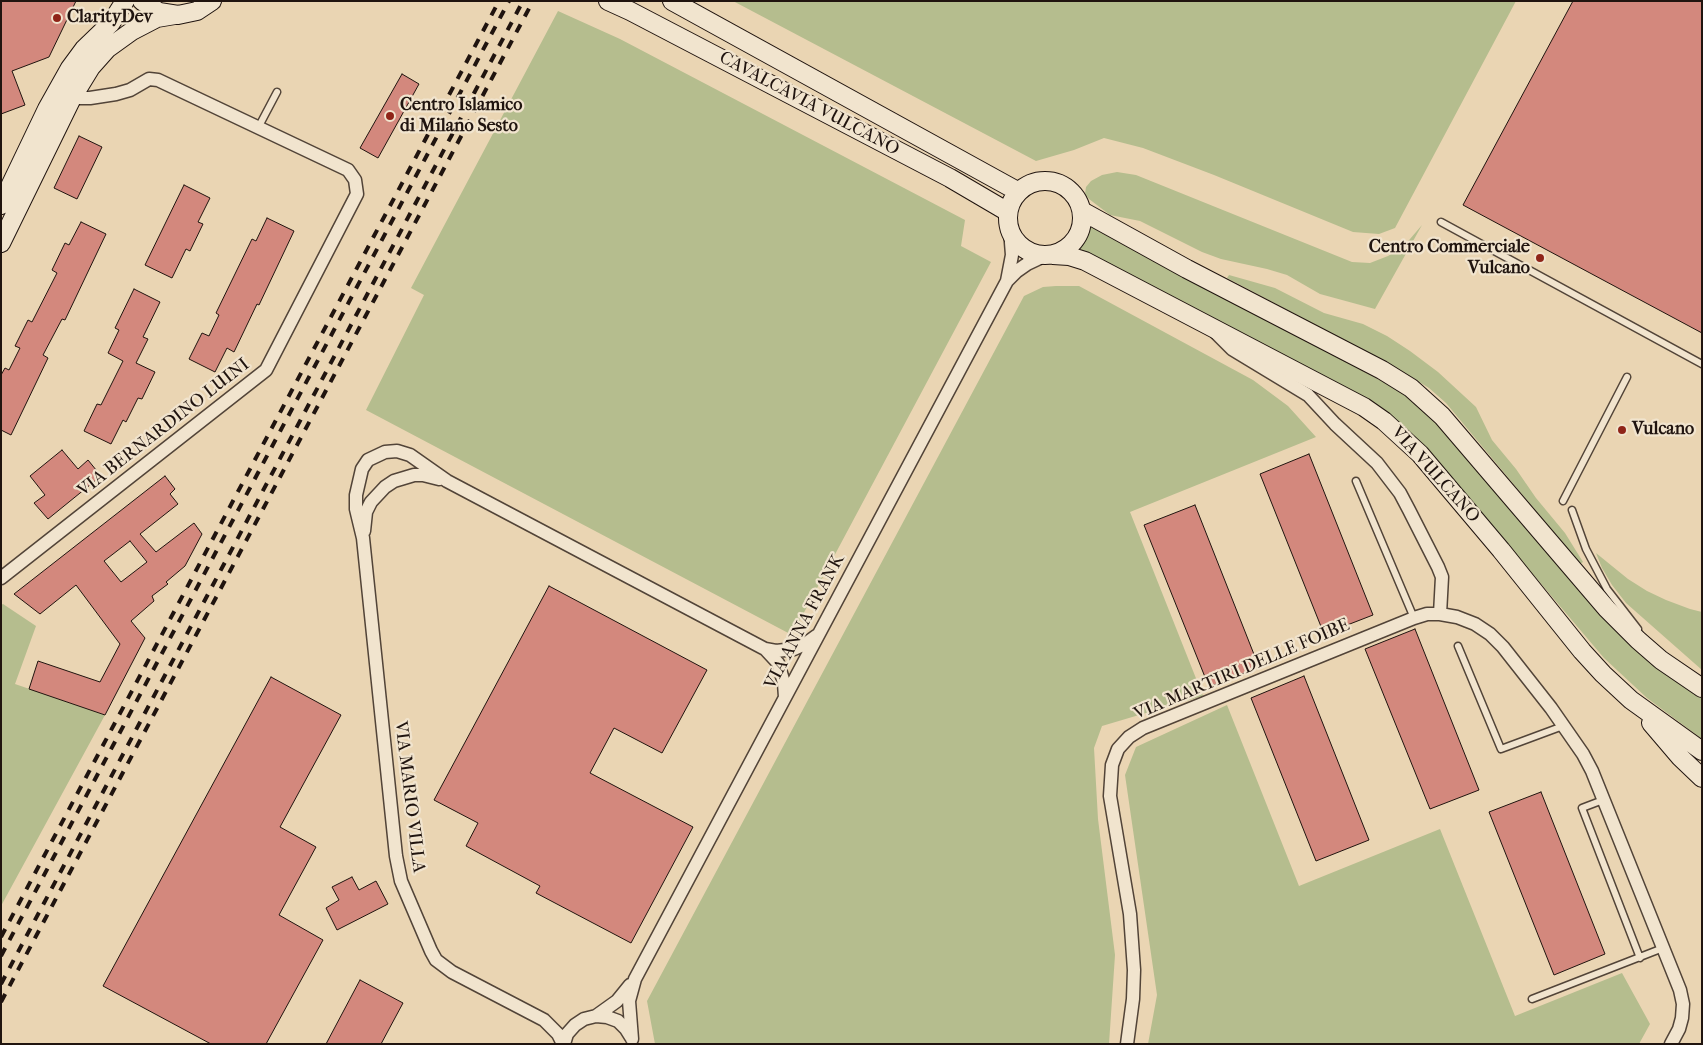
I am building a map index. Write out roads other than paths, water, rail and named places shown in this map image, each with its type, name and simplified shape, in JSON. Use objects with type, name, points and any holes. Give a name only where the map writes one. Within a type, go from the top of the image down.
[{"type":"main road","points":[[1,205],[47,109],[70,68],[84,49],[111,23],[125,1]]},
{"type":"main road","points":[[142,1],[157,11],[175,15]]},
{"type":"main road","points":[[1,243],[72,98],[91,67],[113,44],[146,23],[160,17],[197,11],[212,1]]},
{"type":"main road","name":"CAVALCAVIA VULCANO","points":[[608,1],[950,178],[1008,212]]},
{"type":"main road","name":"CAVALCAVIA VULCANO","points":[[672,1],[1019,192]]},
{"type":"main road","points":[[1037,182],[1057,183],[1072,192],[1082,211],[1082,226],[1076,239],[1066,249],[1049,255],[1027,251],[1014,238],[1008,221],[1008,212],[1014,198],[1030,184],[1037,182]]},
{"type":"main road","points":[[1082,211],[1187,269],[1382,370],[1411,388],[1442,416],[1607,609],[1661,660],[1702,688]]},
{"type":"main road","name":"VIA VULCANO","points":[[1049,255],[1069,256],[1085,261],[1364,407],[1384,421],[1420,454],[1603,674],[1631,700],[1702,751]]},
{"type":"main road","points":[[1631,700],[1680,757],[1702,778]]},
{"type":"street","name":"VIA BERNARDINO LUINI","points":[[1,578],[266,370],[357,194],[355,180],[348,170],[154,79],[149,79],[130,90],[116,94],[90,98],[72,98]]},
{"type":"street","name":"VIA ANNA FRANK","points":[[1007,281],[1012,255],[1010,230]]},
{"type":"street","name":"VIA ANNA FRANK","points":[[563,1044],[567,1034],[575,1025],[617,1001],[635,979],[1007,281],[1027,264],[1049,255]]},
{"type":"street","points":[[1207,324],[1232,349],[1308,395],[1378,463],[1404,502],[1438,567],[1442,577],[1440,614]]},
{"type":"street","name":"VIA MARIO VILLA","points":[[563,1044],[558,1034],[544,1020],[444,967],[436,960],[401,881],[396,856],[363,538],[356,509],[356,495],[362,470],[368,460],[385,452],[410,455],[447,482],[765,649],[773,655],[778,663],[784,683],[785,697]]},
{"type":"street","name":"VIA MARIO VILLA","points":[[363,538],[366,512],[371,502],[385,487],[394,481],[414,475],[432,477],[447,482]]},
{"type":"street","name":"VIA MARTIRI DELLE FOIBE","points":[[1127,1044],[1133,999],[1134,970],[1130,914],[1110,796],[1112,765],[1118,750],[1129,737],[1144,728],[1427,614],[1457,617],[1475,624],[1490,634],[1551,708],[1583,754],[1680,990],[1683,1004],[1682,1018],[1679,1029],[1671,1044]]},
{"type":"street","name":"VIA MARIO VILLA","points":[[765,649],[776,651],[794,649],[819,634]]},
{"type":"street","name":"VIA ANNA FRANK","points":[[632,1041],[629,1001],[635,979]]},
{"type":"street","points":[[590,1017],[607,1017],[618,1021],[626,1029],[632,1041]]},
{"type":"street","name":"VIA MARIO VILLA","points":[[544,1020],[563,1023],[590,1017]]},
{"type":"lane","points":[[258,128],[277,92]]},
{"type":"lane","points":[[1441,222],[1702,364]]},
{"type":"lane","points":[[1563,501],[1627,377]]},
{"type":"lane","points":[[1356,481],[1414,618]]},
{"type":"lane","points":[[1572,510],[1586,549],[1608,589],[1661,660]]},
{"type":"lane","points":[[1458,646],[1501,749],[1563,726]]},
{"type":"lane","points":[[1603,800],[1582,808],[1640,958]]},
{"type":"lane","points":[[1532,999],[1663,948]]},
{"type":"railway","points":[[1,937],[499,1]]},
{"type":"railway","points":[[1,956],[509,1]]},
{"type":"railway","points":[[1,984],[523,1]]},
{"type":"railway","points":[[1,1002],[533,1]]},
{"type":"place","name":"ClarityDev","points":[[57,18]]},
{"type":"place","name":"Centro Islamico di Milano Sesto","points":[[390,116]]},
{"type":"place","name":"Centro Commerciale Vulcano","points":[[1540,258]]},
{"type":"place","name":"Vulcano","points":[[1622,430]]}]
